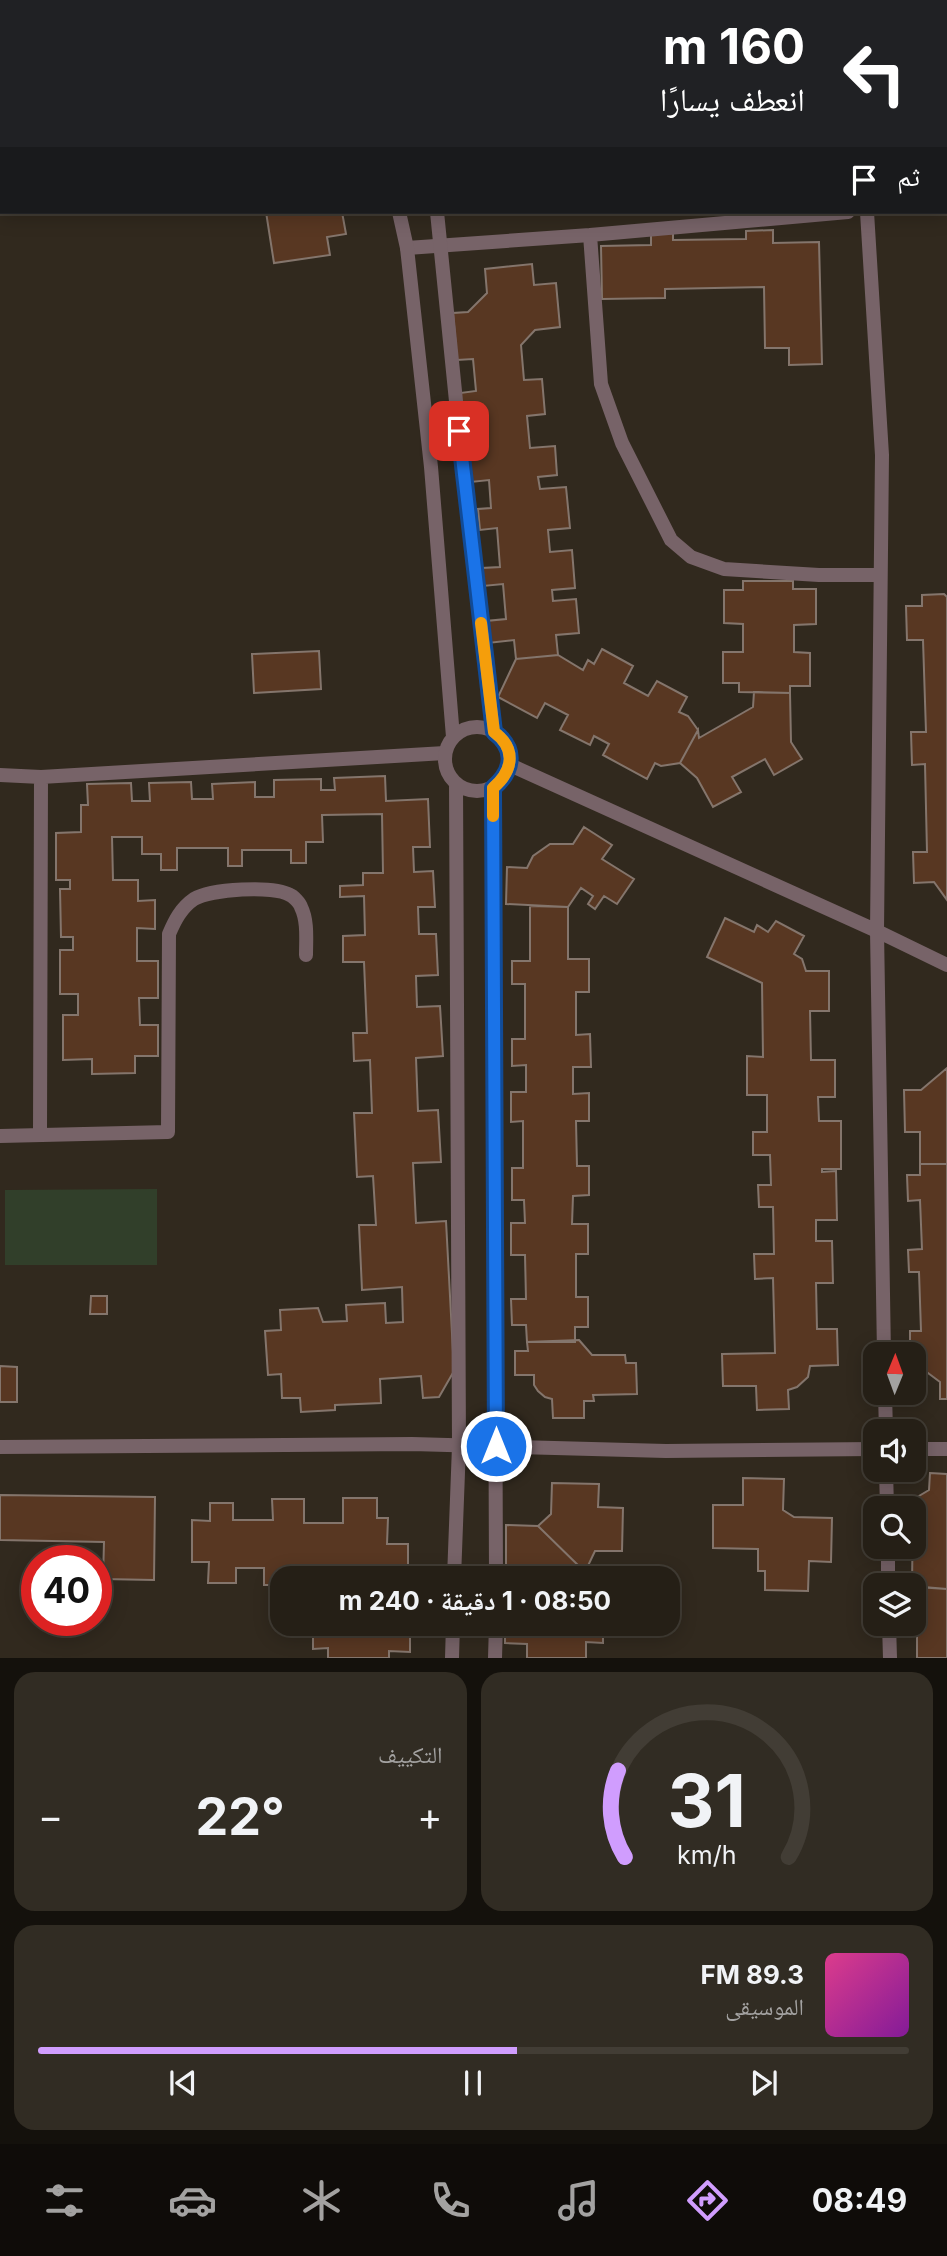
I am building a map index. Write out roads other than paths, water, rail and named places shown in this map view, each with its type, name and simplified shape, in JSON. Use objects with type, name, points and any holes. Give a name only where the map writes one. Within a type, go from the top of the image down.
[{"type":"street","points":[[399,214],[407,248],[431,467],[453,737]]},
{"type":"street","points":[[437,214],[494,732]]},
{"type":"street","points":[[407,248],[826,214]]},
{"type":"street","points":[[867,214],[882,455],[877,931],[884,1342]]},
{"type":"street","points":[[590,235],[601,384],[622,443],[671,540],[691,557],[724,569],[819,575],[880,575]]},
{"type":"street","points":[[476,726],[494,732],[502,738],[509,751],[510,765],[504,779],[493,788],[478,792],[464,789],[456,783],[446,768],[445,753],[453,737],[462,730],[476,726]]},
{"type":"street","points":[[0,775],[41,777],[445,753]]},
{"type":"street","points":[[510,765],[947,965]]},
{"type":"street","points":[[40,1135],[41,777]]},
{"type":"street","points":[[454,1566],[458,1446],[456,783]]},
{"type":"street","points":[[493,788],[496,1566]]},
{"type":"street","points":[[0,1136],[168,1132],[169,934],[178,913],[195,898],[220,891],[274,891],[291,895],[301,906],[306,955]]},
{"type":"street","points":[[0,1447],[412,1444],[666,1451],[863,1449]]},
{"type":"street","points":[[926,1449],[947,1449]]},
{"type":"street","points":[[452,1657],[453,1636]]},
{"type":"street","points":[[495,1657],[496,1636]]},
{"type":"street","points":[[889,1636],[890,1657]]}]
